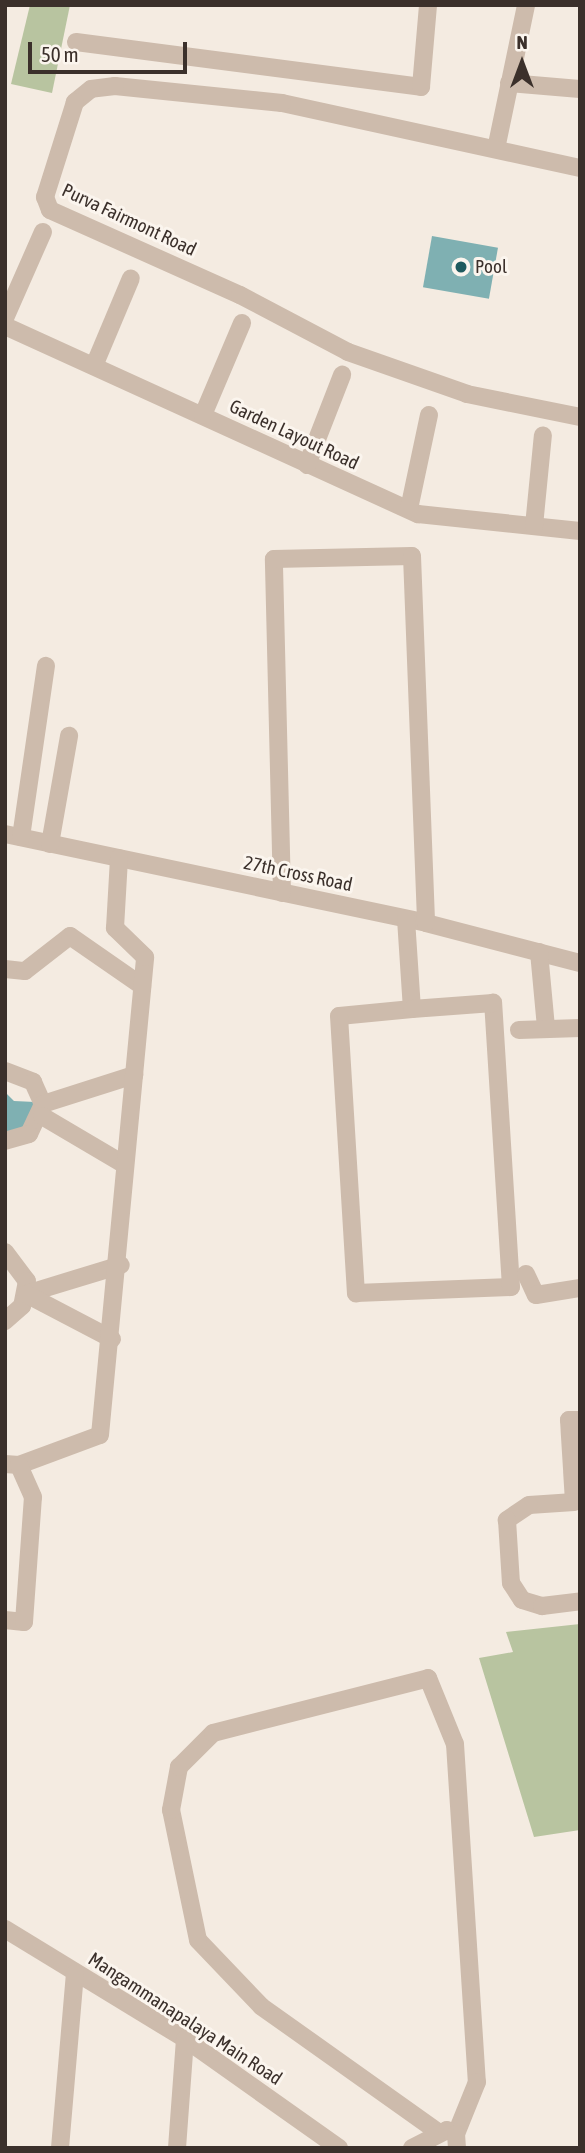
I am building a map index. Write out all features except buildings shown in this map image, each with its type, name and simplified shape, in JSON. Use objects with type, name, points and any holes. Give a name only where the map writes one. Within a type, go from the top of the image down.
[{"type":"street","points":[[76,42],[421,87],[428,5]]},
{"type":"street","points":[[496,149],[526,5]]},
{"type":"street","points":[[509,83],[580,89]]},
{"type":"street","name":"Purva Fairmont Road","points":[[580,168],[270,101],[115,86],[91,89],[75,103],[45,197],[50,211],[240,295],[348,352],[467,394],[580,416]]},
{"type":"street","points":[[5,318],[43,232]]},
{"type":"street","points":[[94,366],[131,278]]},
{"type":"street","points":[[203,415],[242,323]]},
{"type":"street","name":"Garden Layout Road","points":[[5,326],[409,509],[580,531]]},
{"type":"street","points":[[307,465],[342,376]]},
{"type":"street","points":[[409,509],[429,415]]},
{"type":"street","points":[[534,526],[542,435]]},
{"type":"street","points":[[282,893],[274,559],[412,556],[426,923]]},
{"type":"street","points":[[13,836],[33,770],[46,666]]},
{"type":"street","points":[[50,844],[69,736]]},
{"type":"street","points":[[33,770],[62,777]]},
{"type":"street","name":"27th Cross Road","points":[[13,836],[426,923],[580,963]]},
{"type":"street","points":[[5,1620],[24,1622],[33,1497],[12,1465],[100,1435],[121,1265],[125,1166],[145,957],[115,928],[119,859]]},
{"type":"street","points":[[406,919],[412,1009]]},
{"type":"street","points":[[5,969],[25,971],[70,936],[142,986]]},
{"type":"street","points":[[540,952],[546,1027]]},
{"type":"street","points":[[493,1003],[511,1287],[356,1293],[339,1016],[412,1009],[493,1003]]},
{"type":"street","points":[[519,1030],[546,1027],[580,1028]]},
{"type":"street","points":[[5,1072],[33,1082],[42,1110],[125,1166]]},
{"type":"street","points":[[5,1141],[29,1134],[42,1110],[134,1075]]},
{"type":"street","points":[[5,1252],[22,1268],[26,1294]]},
{"type":"street","points":[[5,1321],[26,1294],[121,1265]]},
{"type":"street","points":[[526,1274],[536,1295],[580,1288]]},
{"type":"street","points":[[26,1294],[112,1339]]},
{"type":"street","points":[[580,1420],[569,1420],[574,1502],[522,1507],[507,1520],[511,1583],[522,1600],[542,1606],[580,1601]]},
{"type":"street","points":[[412,2148],[450,2138],[477,2082],[455,1744],[428,1678],[213,1733],[178,1768],[171,1810],[198,1940],[261,2006],[450,2138]]},
{"type":"street","name":"Mangammanapalaya Main Road","points":[[5,1929],[185,2039],[339,2148]]},
{"type":"street","points":[[60,2148],[75,1974]]},
{"type":"street","points":[[177,2148],[185,2039]]},
{"type":"green space","points":[[30,5],[70,5],[52,93],[11,84]]},
{"type":"green space","points":[[580,1624],[580,1830],[534,1837],[479,1658],[513,1652],[506,1632]]},
{"type":"water","name":"Pool","points":[[432,236],[498,248],[489,299],[423,287]]},
{"type":"water","points":[[5,1092],[14,1101],[35,1102],[22,1129],[5,1139]]},
{"type":"place","name":"Pool","points":[[461,267]]}]
